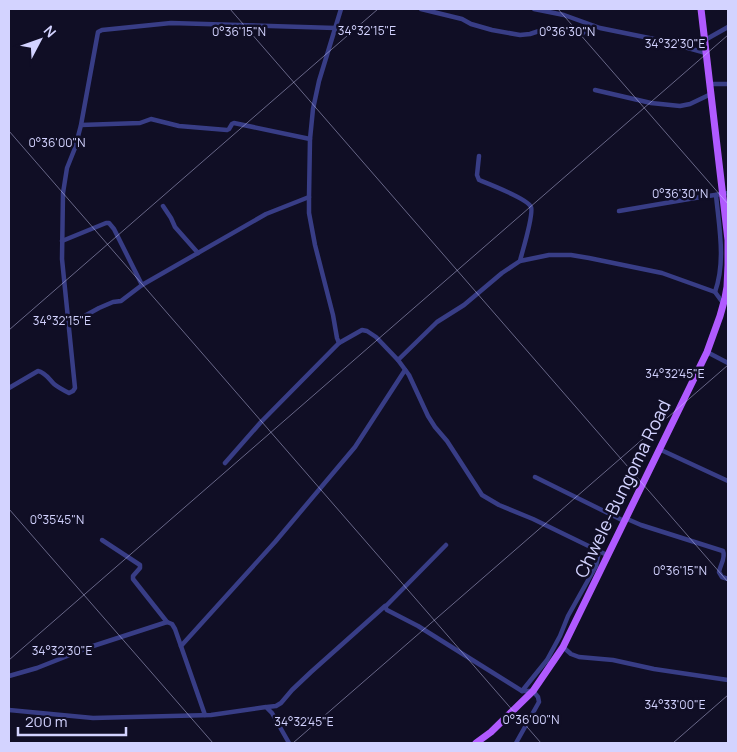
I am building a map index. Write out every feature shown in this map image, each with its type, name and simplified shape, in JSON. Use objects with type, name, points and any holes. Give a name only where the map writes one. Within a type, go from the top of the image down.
[{"type":"main road","name":"Chwele-Bungoma Road","points":[[476,743],[491,732],[533,691],[563,647],[586,590],[625,520],[707,352],[726,299],[728,240],[701,9]]},
{"type":"street","points":[[339,344],[315,246],[309,197],[310,139],[313,109],[319,81],[341,9]]},
{"type":"street","points":[[421,9],[462,19],[471,24],[492,30],[520,35],[558,28],[581,34],[594,26]]},
{"type":"street","points":[[534,9],[564,15],[618,33],[659,40],[706,52]]},
{"type":"street","points":[[9,388],[38,371],[41,371],[59,388],[69,393],[75,386],[62,258],[63,193],[66,173],[75,148],[80,125],[98,32],[171,23],[335,28]]},
{"type":"street","points":[[705,40],[728,26]]},
{"type":"street","points":[[710,84],[728,84]]},
{"type":"street","points":[[595,90],[651,103],[680,106],[690,104],[711,94]]},
{"type":"street","points":[[80,125],[140,123],[151,119],[179,126],[227,130],[234,123],[310,139]]},
{"type":"street","points":[[479,156],[477,175],[479,180],[522,200],[530,206],[530,218],[520,261]]},
{"type":"street","points":[[619,211],[722,194],[720,269],[715,292]]},
{"type":"street","points":[[69,326],[99,308],[121,301],[142,285],[266,214],[309,197]]},
{"type":"street","points":[[163,206],[175,227],[198,254]]},
{"type":"street","points":[[62,241],[109,223],[114,229],[142,285]]},
{"type":"street","points":[[398,360],[437,322],[464,305],[502,273],[520,261],[549,255],[571,255],[662,273],[715,292],[726,299]]},
{"type":"street","points":[[225,463],[261,422],[339,344],[362,330],[367,331],[376,337],[398,360],[440,435],[447,442],[482,494],[500,505],[607,555]]},
{"type":"street","points":[[707,352],[728,363]]},
{"type":"street","points":[[181,646],[275,542],[355,447],[405,370]]},
{"type":"street","points":[[660,449],[728,481]]},
{"type":"street","points":[[535,477],[625,520],[723,552],[724,558],[719,572],[728,579]]},
{"type":"street","points":[[102,540],[140,565],[133,579],[167,622],[174,626],[205,715]]},
{"type":"street","points":[[9,710],[93,718],[211,716],[276,706],[385,605],[446,545]]},
{"type":"street","points":[[522,691],[547,660],[586,590],[596,566],[599,551]]},
{"type":"street","points":[[385,605],[385,608],[388,610],[418,626],[522,691],[533,691],[539,702],[516,743]]},
{"type":"street","points":[[9,676],[167,622]]},
{"type":"street","points":[[563,647],[571,654],[579,657],[613,660],[654,669],[728,680]]},
{"type":"street","points":[[266,708],[272,713],[289,743]]}]
